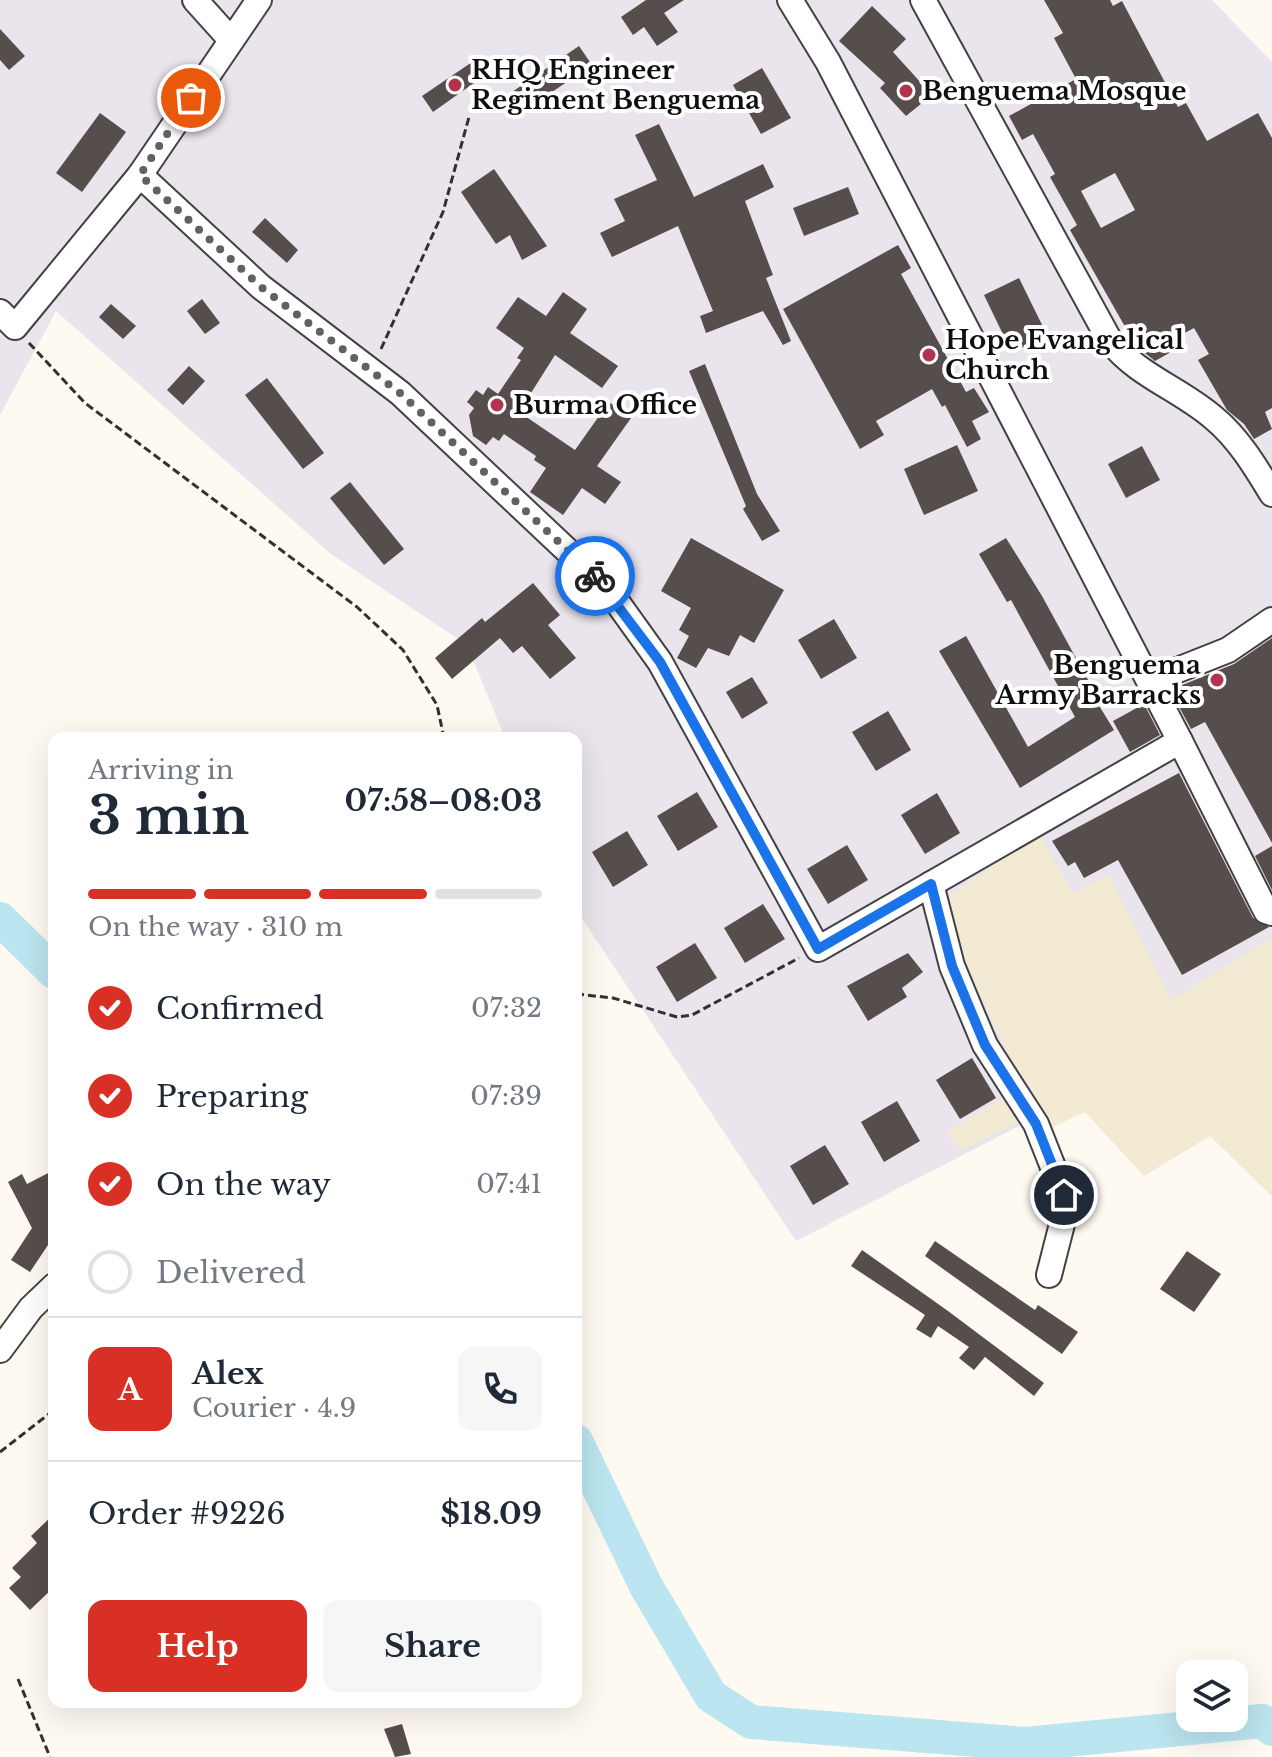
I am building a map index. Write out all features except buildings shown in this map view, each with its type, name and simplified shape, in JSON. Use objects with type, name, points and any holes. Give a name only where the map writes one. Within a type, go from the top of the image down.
[{"type":"street","points":[[195,0],[231,40]]},
{"type":"street","points":[[7,320],[140,175],[259,0]]},
{"type":"street","points":[[790,0],[828,62],[1266,911],[1272,913]]},
{"type":"street","points":[[923,0],[1110,341],[1143,374],[1188,399],[1217,420],[1249,458],[1272,494]]},
{"type":"street","points":[[140,175],[261,287],[400,393],[607,588],[660,662],[818,949],[1180,741]]},
{"type":"street","points":[[1150,681],[1228,650],[1272,620]]},
{"type":"street","points":[[931,884],[952,966],[985,1045],[1036,1124],[1064,1195],[1062,1224],[1049,1275]]},
{"type":"street","points":[[0,1350],[31,1308],[48,1292]]},
{"type":"path","points":[[371,371],[443,212],[469,117]]},
{"type":"path","points":[[7,320],[85,403],[357,607],[403,650],[437,705],[443,732]]},
{"type":"path","points":[[582,995],[613,998],[677,1017],[692,1015],[818,949]]},
{"type":"path","points":[[0,1452],[48,1415]]},
{"type":"path","points":[[18,1679],[50,1757]]},
{"type":"shaded area","points":[[0,0],[1212,0],[1272,62],[1272,976],[1079,1095],[796,1241],[582,918],[582,732],[503,732],[467,645],[331,554],[56,311],[0,415]]},
{"type":"shaded area","points":[[1040,834],[1072,893],[1109,875],[1171,1000],[1272,938],[1272,1196],[1210,1136],[1144,1176],[1085,1112],[1050,1128],[1037,1113],[961,1150],[946,1132],[1022,1086],[966,962],[948,897]]},
{"type":"waterway","points":[[0,919],[48,966]]},
{"type":"waterway","points":[[582,1453],[646,1586],[711,1696],[751,1722],[1026,1744],[1262,1721],[1272,1729]]},
{"type":"way so far","points":[[191,98],[140,175],[261,287],[400,393],[595,576]]},
{"type":"place","name":"RHQ Engineer Regiment Benguema","points":[[455,85]]},
{"type":"place","name":"Benguema Mosque","points":[[906,91]]},
{"type":"place","name":"Hope Evangelical Church","points":[[929,355]]},
{"type":"place","name":"Burma Office","points":[[497,405]]},
{"type":"place","name":"Benguema Army Barracks","points":[[1217,680]]},
{"type":"route","points":[[595,576],[660,662],[818,949],[931,884],[952,966],[985,1045],[1036,1124],[1064,1195]]}]
